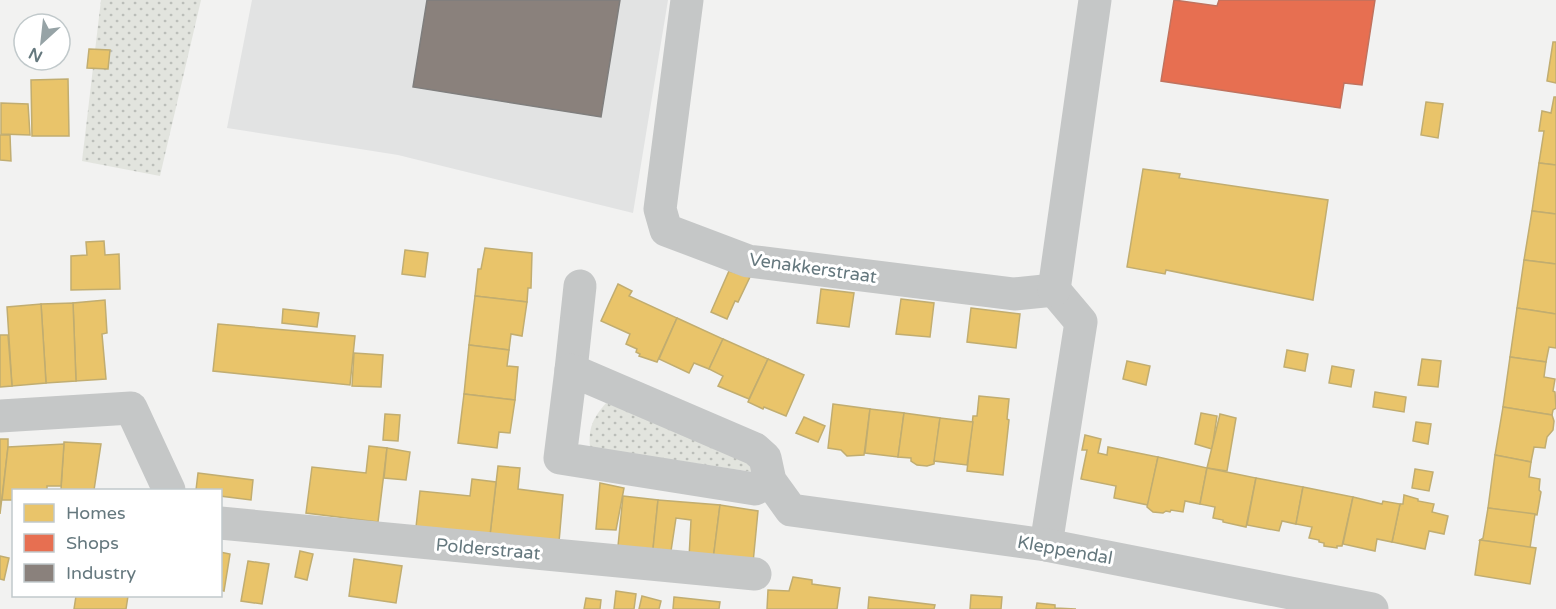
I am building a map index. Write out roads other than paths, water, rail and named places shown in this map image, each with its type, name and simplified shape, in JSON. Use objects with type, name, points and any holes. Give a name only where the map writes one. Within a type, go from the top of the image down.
[{"type":"street","name":"Venakkerstraat","points":[[687,0],[660,209],[666,230],[748,261],[1014,294],[1054,290]]},
{"type":"street","points":[[1046,545],[1081,322],[1054,290],[1095,0]]},
{"type":"street","points":[[580,286],[560,458],[755,489],[770,481]]},
{"type":"street","name":"Kleppendal","points":[[571,370],[755,449],[765,458],[770,481],[791,510],[1046,545],[1372,609]]},
{"type":"street","points":[[0,416],[131,408],[169,489]]},
{"type":"street","name":"Polderstraat","points":[[222,523],[755,574]]}]
